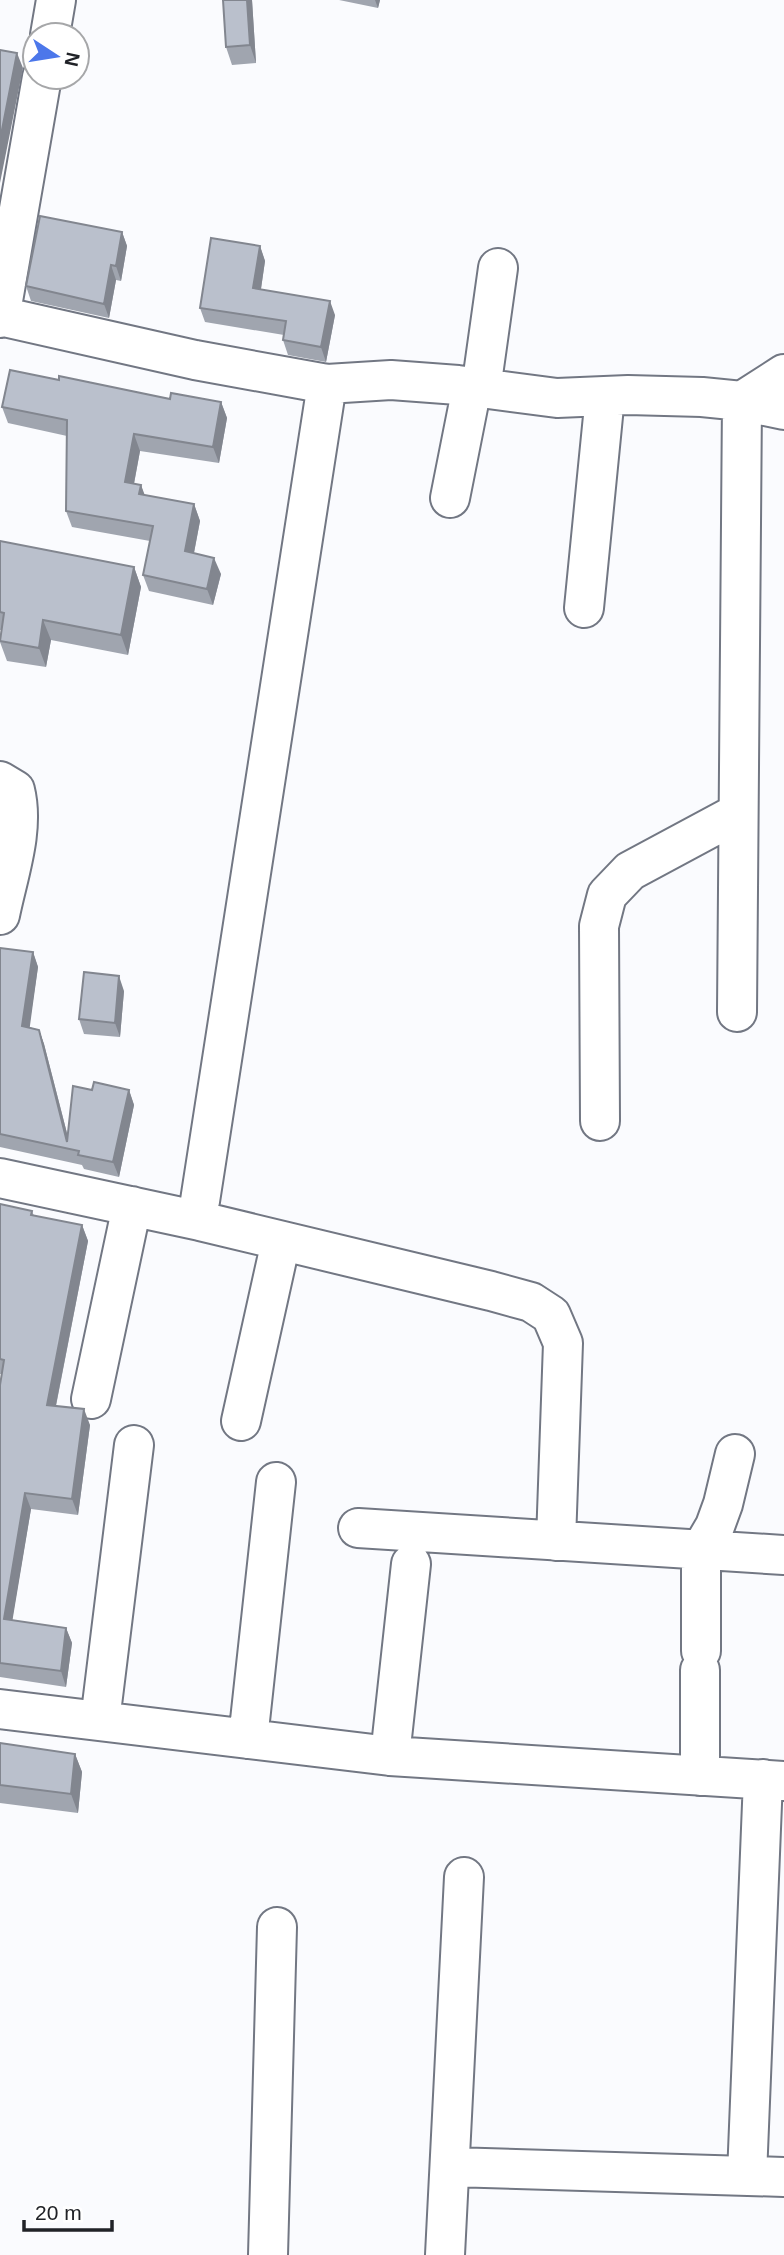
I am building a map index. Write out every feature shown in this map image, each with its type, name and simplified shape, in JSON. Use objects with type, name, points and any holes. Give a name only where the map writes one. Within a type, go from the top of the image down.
[{"type":"street","points":[[52,21],[56,0]]},
{"type":"street","points":[[40,91],[0,317],[195,360],[327,384],[391,380],[556,398],[702,397],[741,401],[784,410]]},
{"type":"street","points":[[450,498],[477,388],[498,268]]},
{"type":"street","points":[[741,401],[784,373]]},
{"type":"street","points":[[200,1201],[327,384]]},
{"type":"street","points":[[584,608],[605,396]]},
{"type":"street","points":[[737,1012],[741,401]]},
{"type":"street","points":[[0,781],[15,790],[19,807],[0,915]]},
{"type":"street","points":[[600,1121],[599,926],[607,895],[630,871],[738,813]]},
{"type":"street","points":[[0,1178],[132,1206],[531,1302],[551,1315],[564,1343],[556,1541]]},
{"type":"street","points":[[91,1399],[132,1206]]},
{"type":"street","points":[[241,1421],[281,1241]]},
{"type":"street","points":[[100,1721],[134,1445]]},
{"type":"street","points":[[700,1776],[701,1550],[715,1526],[723,1504],[735,1454]]},
{"type":"street","points":[[248,1739],[276,1482]]},
{"type":"street","points":[[358,1528],[784,1555]]},
{"type":"street","points":[[390,1756],[411,1564]]},
{"type":"street","points":[[0,1709],[390,1756],[773,1780],[747,2176]]},
{"type":"street","points":[[445,2255],[464,1877]]},
{"type":"street","points":[[268,2255],[277,1927]]},
{"type":"street","points":[[451,2167],[784,2178]]},
{"type":"building","points":[[223,0],[247,0],[250,45],[226,47]]},
{"type":"building","points":[[0,50],[17,53],[0,140]]},
{"type":"building","points":[[40,216],[122,232],[116,266],[111,265],[104,304],[26,286]]},
{"type":"building","points":[[211,238],[260,246],[253,288],[330,301],[321,347],[283,340],[286,321],[200,308]]},
{"type":"building","points":[[10,370],[59,380],[59,376],[170,399],[171,393],[221,402],[213,447],[134,434],[125,482],[141,485],[139,494],[194,504],[185,551],[214,558],[207,589],[143,575],[153,526],[66,511],[67,420],[2,407]]},
{"type":"building","points":[[0,541],[134,567],[121,635],[43,620],[39,648],[0,641],[4,613],[0,612]]},
{"type":"building","points":[[0,948],[33,952],[22,1026],[39,1030],[67,1142],[73,1086],[92,1090],[94,1082],[129,1090],[113,1162],[78,1155],[79,1151],[0,1134]]},
{"type":"building","points":[[84,972],[119,976],[115,1023],[79,1019]]},
{"type":"building","points":[[0,1204],[32,1211],[31,1215],[82,1225],[47,1405],[84,1409],[72,1499],[25,1493],[4,1619],[66,1628],[61,1671],[0,1663],[0,1385],[4,1360],[0,1359]]},
{"type":"building","points":[[0,1743],[75,1754],[71,1794],[0,1785]]}]
